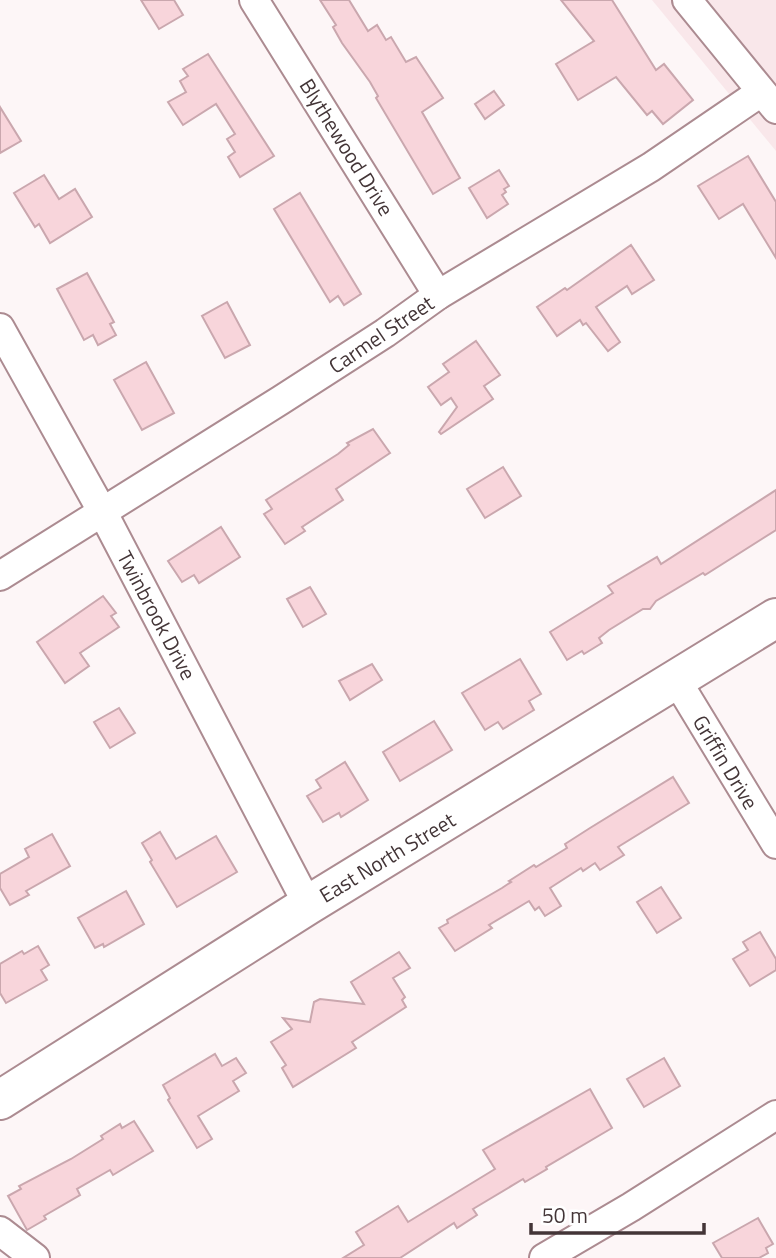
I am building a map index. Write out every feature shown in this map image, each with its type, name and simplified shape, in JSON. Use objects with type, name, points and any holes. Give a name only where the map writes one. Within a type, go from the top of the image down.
[{"type":"main road","name":"East North Street","points":[[0,1100],[308,905],[776,618]]},
{"type":"street","name":"Blythewood Drive","points":[[254,0],[438,295]]},
{"type":"street","points":[[687,0],[769,101]]},
{"type":"street","name":"Carmel Street","points":[[0,576],[304,385],[438,295],[650,166],[769,101]]},
{"type":"street","name":"Twinbrook Drive","points":[[0,328],[102,512],[308,905]]},
{"type":"street","name":"Griffin Drive","points":[[677,681],[776,844]]},
{"type":"street","points":[[544,1258],[776,1115]]},
{"type":"street","points":[[0,1231],[34,1258]]},
{"type":"shaded area","points":[[652,0],[776,0],[776,151]]},
{"type":"building","points":[[141,0],[174,0],[183,15],[159,29]]},
{"type":"building","points":[[320,0],[349,0],[368,31],[377,25],[386,40],[391,37],[406,62],[416,57],[443,98],[422,112],[460,178],[433,194],[376,98],[378,96],[370,82],[342,43],[333,27],[336,25]]},
{"type":"building","points":[[561,0],[612,0],[656,70],[664,64],[693,100],[663,124],[652,111],[647,115],[616,77],[578,100],[556,64],[594,41]]},
{"type":"building","points":[[208,54],[274,156],[240,177],[228,157],[235,152],[227,139],[235,134],[216,104],[183,125],[168,102],[186,92],[180,81],[188,76],[183,69]]},
{"type":"building","points":[[494,91],[504,105],[485,119],[475,104]]},
{"type":"building","points":[[0,107],[21,141],[0,153]]},
{"type":"building","points":[[748,156],[776,202],[776,258],[743,204],[719,219],[698,186]]},
{"type":"building","points":[[499,170],[509,186],[504,189],[506,192],[502,195],[508,204],[487,218],[469,188]]},
{"type":"building","points":[[44,175],[59,199],[75,189],[92,217],[50,243],[39,224],[35,227],[14,193]]},
{"type":"building","points":[[300,193],[361,294],[344,305],[338,296],[330,302],[274,209]]},
{"type":"building","points":[[631,245],[654,280],[632,294],[627,286],[596,307],[620,342],[608,351],[586,323],[583,325],[580,320],[557,336],[537,307],[565,288],[567,290]]},
{"type":"building","points":[[87,273],[114,322],[110,324],[116,335],[98,345],[93,335],[84,340],[57,289]]},
{"type":"building","points":[[227,302],[250,345],[225,358],[202,316]]},
{"type":"building","points":[[476,341],[500,375],[484,386],[493,399],[441,434],[439,432],[457,407],[451,398],[441,405],[428,387],[449,372],[443,364]]},
{"type":"building","points":[[146,362],[174,413],[142,430],[114,380]]},
{"type":"building","points":[[373,429],[390,453],[336,489],[343,500],[302,527],[305,531],[285,544],[264,514],[272,509],[266,500],[338,454],[349,445],[347,443]]},
{"type":"building","points":[[503,467],[521,496],[485,518],[467,489]]},
{"type":"building","points":[[776,490],[776,530],[705,575],[703,573],[656,601],[650,609],[643,609],[609,630],[599,638],[602,643],[567,660],[550,632],[613,593],[608,586],[657,557],[661,564]]},
{"type":"building","points":[[221,527],[240,557],[199,583],[194,575],[182,582],[168,561]]},
{"type":"building","points":[[310,587],[326,614],[303,627],[287,599]]},
{"type":"building","points":[[103,596],[116,613],[111,616],[119,627],[80,653],[89,666],[65,683],[37,642]]},
{"type":"building","points":[[520,659],[541,694],[529,701],[534,710],[503,729],[498,722],[485,730],[462,693]]},
{"type":"building","points":[[372,664],[382,680],[350,700],[339,681]]},
{"type":"building","points":[[119,708],[135,733],[110,748],[94,722]]},
{"type":"building","points":[[434,721],[452,750],[400,781],[383,752]]},
{"type":"building","points":[[345,762],[368,800],[341,817],[339,813],[323,822],[307,796],[321,788],[316,780]]},
{"type":"building","points":[[673,777],[689,803],[618,847],[624,855],[600,870],[595,863],[583,871],[581,868],[550,888],[561,906],[545,916],[539,907],[535,910],[529,901],[489,925],[492,928],[455,951],[439,928],[448,923],[447,920],[502,888],[534,865],[536,867],[567,848],[565,844]]},
{"type":"building","points":[[160,832],[176,859],[216,836],[237,872],[177,907],[142,843]]},
{"type":"building","points":[[52,834],[70,866],[26,891],[29,895],[10,905],[0,888],[0,874],[29,857],[25,849]]},
{"type":"building","points":[[661,887],[681,918],[657,933],[637,902]]},
{"type":"building","points":[[126,891],[144,924],[104,947],[103,944],[95,948],[78,918]]},
{"type":"building","points":[[760,932],[776,959],[776,970],[750,986],[733,959],[748,950],[743,942]]},
{"type":"building","points":[[38,946],[49,965],[41,970],[47,980],[6,1003],[0,993],[0,964],[22,951],[24,954]]},
{"type":"building","points":[[399,952],[410,968],[393,978],[405,997],[402,1000],[406,1007],[352,1042],[356,1048],[293,1087],[282,1068],[286,1065],[271,1042],[292,1029],[283,1018],[310,1022],[314,1002],[320,999],[364,1004],[351,982]]},
{"type":"building","points":[[215,1054],[222,1066],[236,1058],[246,1073],[233,1081],[239,1091],[198,1116],[212,1139],[197,1148],[168,1100],[170,1098],[163,1085]]},
{"type":"building","points":[[664,1058],[680,1086],[644,1107],[627,1079]]},
{"type":"building","points":[[590,1089],[612,1128],[525,1182],[523,1179],[473,1209],[477,1215],[457,1228],[454,1223],[400,1258],[343,1258],[364,1245],[356,1232],[398,1206],[408,1222],[495,1169],[483,1150]]},
{"type":"building","points":[[134,1121],[153,1151],[113,1175],[110,1170],[77,1189],[80,1195],[44,1216],[46,1219],[27,1230],[8,1196],[21,1189],[19,1186],[103,1139],[101,1136],[120,1124],[122,1128]]},
{"type":"building","points":[[758,1218],[773,1244],[766,1248],[768,1253],[759,1258],[722,1258],[713,1243]]}]
